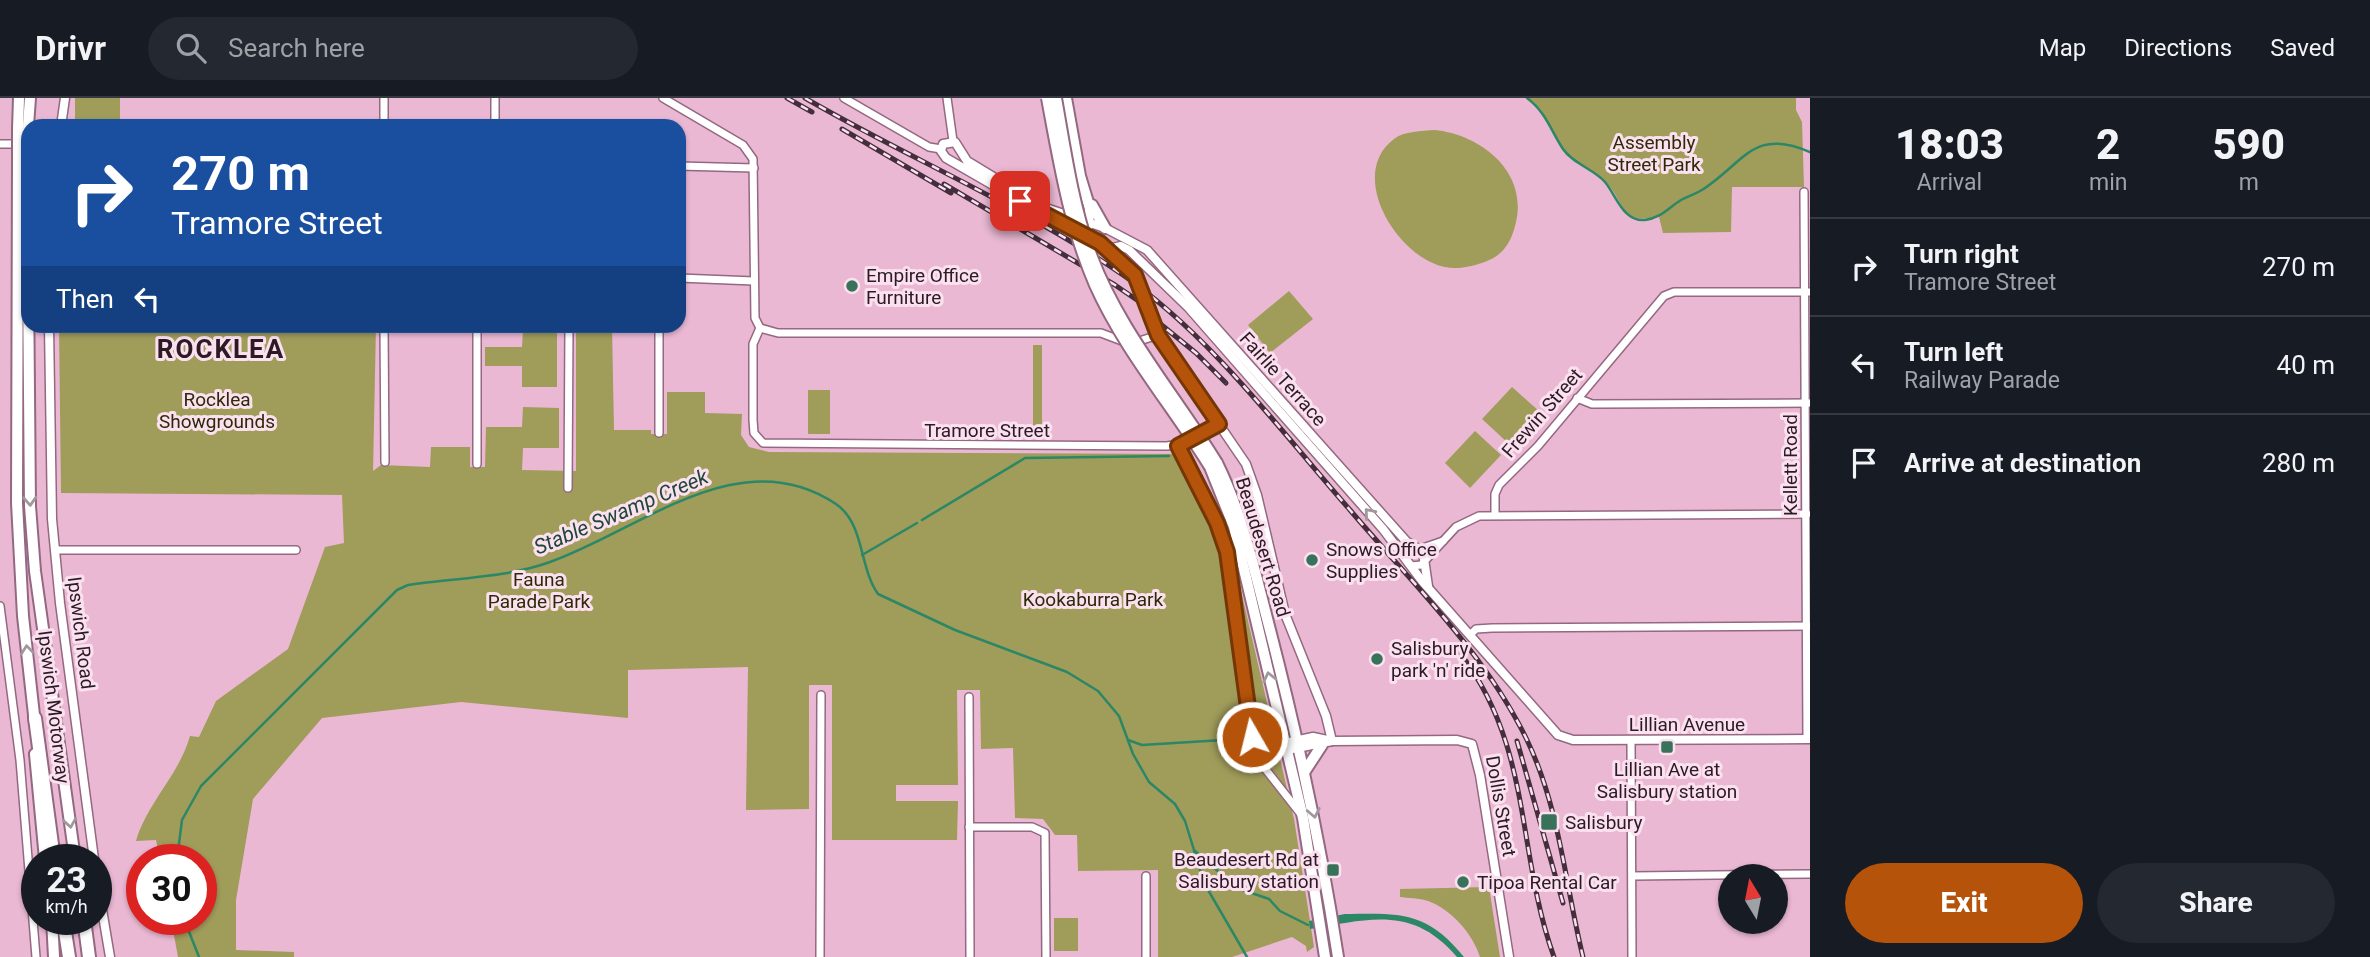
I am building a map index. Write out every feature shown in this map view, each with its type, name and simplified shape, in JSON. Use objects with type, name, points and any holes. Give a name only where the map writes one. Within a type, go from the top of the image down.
[{"type":"highway","name":"Beaudesert Road","points":[[1047,98],[1073,225],[1096,287],[1125,339],[1214,465],[1234,527],[1303,817],[1325,957]]},
{"type":"highway","name":"Beaudesert Road","points":[[1056,98],[1079,217],[1104,285],[1118,313],[1214,465],[1240,519],[1299,743],[1338,957]]},
{"type":"highway","points":[[1066,98],[1088,200],[1105,228]]},
{"type":"highway","name":"Ipswich Motorway","points":[[21,99],[24,119]]},
{"type":"highway","points":[[1073,138],[1070,144],[1086,223]]},
{"type":"highway","points":[[1086,236],[1088,200]]},
{"type":"highway","name":"Ipswich Motorway","points":[[21,231],[17,503],[23,616],[52,844]]},
{"type":"highway","name":"Ipswich Motorway","points":[[25,333],[31,519],[73,844]]},
{"type":"highway","points":[[35,718],[36,778],[43,844]]},
{"type":"highway","points":[[1305,771],[1327,743]]},
{"type":"highway","points":[[52,935],[54,957]]},
{"type":"highway","points":[[66,935],[69,957]]},
{"type":"highway","points":[[87,935],[89,957]]},
{"type":"highway","points":[[89,935],[95,957]]},
{"type":"street","points":[[63,119],[65,98]]},
{"type":"street","points":[[384,98],[384,119]]},
{"type":"street","points":[[495,98],[495,119]]},
{"type":"street","points":[[663,98],[750,151],[754,168],[755,318],[760,328],[778,332],[1101,333],[1130,344],[1158,335]]},
{"type":"street","points":[[844,98],[929,147],[941,149]]},
{"type":"street","points":[[947,98],[953,141],[960,151],[951,159]]},
{"type":"street","points":[[953,141],[945,142],[941,149],[943,156],[997,189],[1108,249],[1135,275]]},
{"type":"street","points":[[0,144],[21,144]]},
{"type":"street","name":"Fairlie Terrace","points":[[960,151],[967,161],[1056,214],[1105,228],[1147,250],[1406,541],[1420,549],[1425,562],[1428,586]]},
{"type":"street","points":[[686,166],[754,168]]},
{"type":"street","name":"Kellett Road","points":[[1804,191],[1809,739]]},
{"type":"street","points":[[1136,243],[1135,275],[1158,335],[1238,449],[1252,478],[1285,614],[1329,724],[1327,743],[1299,743],[1266,754],[1255,748]]},
{"type":"street","points":[[1108,249],[1121,246],[1134,253]]},
{"type":"street","name":"Fairlie Terrace","points":[[1134,253],[1256,384],[1552,729],[1565,739]]},
{"type":"street","points":[[686,278],[754,281]]},
{"type":"street","name":"Frewin Street","points":[[1495,515],[1495,494],[1499,485],[1538,446],[1660,299],[1669,294],[1807,292]]},
{"type":"street","name":"Tramore Street","points":[[760,328],[753,344],[754,433],[757,439],[770,444],[1178,446],[1219,424]]},
{"type":"street","name":"Ipswich Road","points":[[49,333],[49,447],[55,550],[92,844]]},
{"type":"street","points":[[384,333],[385,461]]},
{"type":"street","points":[[477,333],[477,464]]},
{"type":"street","points":[[568,488],[569,333]]},
{"type":"street","points":[[659,333],[659,433]]},
{"type":"street","points":[[1577,398],[1592,404],[1807,403]]},
{"type":"street","name":"Beaudesert Road","points":[[1178,446],[1217,523],[1227,552],[1255,748],[1262,766],[1303,817]]},
{"type":"street","points":[[1411,566],[1425,562],[1470,518],[1495,515],[1808,514]]},
{"type":"street","points":[[1420,549],[1444,541]]},
{"type":"street","points":[[55,550],[296,550]]},
{"type":"street","points":[[0,606],[20,760],[36,957]]},
{"type":"street","points":[[1471,634],[1476,629],[1492,628],[1808,626]]},
{"type":"street","points":[[820,957],[821,695]]},
{"type":"street","points":[[969,697],[970,957]]},
{"type":"street","name":"Lillian Avenue","points":[[1565,739],[1809,739]]},
{"type":"street","name":"Dollis Street","points":[[1327,743],[1457,740],[1472,744],[1480,775],[1509,957]]},
{"type":"street","points":[[1631,740],[1632,957]]},
{"type":"street","points":[[969,827],[1032,827],[1045,833],[1046,957]]},
{"type":"street","points":[[1633,876],[1810,874]]},
{"type":"street","points":[[1146,876],[1146,957]]},
{"type":"street","points":[[106,935],[110,957]]},
{"type":"green space","points":[[75,98],[120,98],[120,119],[75,119]]},
{"type":"green space","name":"Assembly Street Park","points":[[1527,98],[1796,98],[1796,110],[1802,122],[1804,187],[1732,187],[1731,232],[1663,233],[1659,217],[1646,219],[1629,215],[1603,179],[1568,155],[1540,110]]},
{"type":"green space","points":[[1435,130],[1453,133],[1485,149],[1509,174],[1515,189],[1518,207],[1511,237],[1502,252],[1487,261],[1455,268],[1427,260],[1410,248],[1384,213],[1377,193],[1375,173],[1380,154],[1398,136]]},
{"type":"green space","points":[[1289,291],[1313,319],[1270,353],[1248,325]]},
{"type":"green space","points":[[59,333],[376,333],[373,471],[381,465],[430,467],[431,447],[470,447],[470,467],[485,467],[486,427],[522,427],[523,407],[559,408],[559,448],[523,448],[522,470],[576,471],[576,333],[612,333],[614,430],[651,430],[651,434],[667,434],[667,392],[705,392],[705,413],[742,414],[741,435],[749,447],[769,452],[1188,454],[1229,539],[1294,819],[1314,947],[1307,952],[1306,946],[1292,937],[1232,957],[1158,957],[1158,870],[1078,871],[1077,835],[1055,835],[1043,819],[1015,818],[1013,748],[981,749],[980,690],[957,690],[958,785],[896,785],[896,801],[958,801],[957,840],[832,840],[832,685],[809,685],[809,809],[746,810],[748,667],[628,670],[628,718],[461,702],[322,718],[253,799],[236,900],[236,950],[294,952],[294,957],[178,957],[174,935],[217,935],[217,844],[157,844],[156,840],[136,841],[148,814],[178,764],[190,736],[199,737],[216,701],[288,649],[325,547],[344,543],[342,495],[61,493]]},
{"type":"green space","points":[[523,333],[557,333],[557,387],[522,387],[522,366],[485,366],[485,347],[522,347]]},
{"type":"green space","points":[[1033,345],[1042,345],[1042,434],[1033,434]]},
{"type":"green space","points":[[1512,387],[1539,411],[1509,444],[1482,419]]},
{"type":"green space","points":[[808,390],[830,390],[830,434],[808,434]]},
{"type":"green space","points":[[1475,431],[1501,455],[1470,488],[1445,463]]},
{"type":"green space","points":[[1489,887],[1500,957],[1480,957],[1460,923],[1437,905],[1425,900],[1400,897],[1400,889]]},
{"type":"green space","points":[[1054,918],[1078,918],[1078,951],[1054,951]]},
{"type":"shaded area","points":[[1345,914],[1397,915],[1425,923],[1451,942],[1464,957],[1457,957],[1424,929],[1407,923],[1371,920],[1310,929],[1309,921]]},
{"type":"waterway","points":[[1527,98],[1544,116],[1567,154],[1600,177],[1621,207],[1637,219],[1651,219],[1660,215],[1705,188],[1741,158],[1763,145],[1791,146],[1810,152]]},
{"type":"waterway","points":[[922,520],[1025,458],[1169,456]]},
{"type":"waterway","name":"Stable Swamp Creek","points":[[179,844],[182,820],[201,786],[397,590],[408,585],[498,574],[550,562],[690,497],[727,486],[763,481],[800,487],[836,504],[852,523],[878,594],[955,630],[1067,672],[1098,691],[1119,716],[1133,754],[1149,782],[1175,804],[1185,821],[1194,850],[1237,888],[1269,899],[1280,911],[1308,925]]},
{"type":"waterway","points":[[862,555],[917,523]]},
{"type":"waterway","points":[[1128,740],[1142,745],[1239,739]]},
{"type":"waterway","points":[[1194,851],[1204,883],[1247,957]]},
{"type":"waterway","name":"Stable Swamp Creek","points":[[190,935],[199,957]]},
{"type":"railway","points":[[787,98],[812,112]]},
{"type":"railway","points":[[805,98],[1085,250],[1123,275],[1186,326],[1243,385],[1446,620],[1469,648],[1510,708],[1527,740],[1547,793],[1583,957]]},
{"type":"railway","points":[[842,129],[951,193]]},
{"type":"railway","points":[[944,184],[1115,285],[1153,311]]},
{"type":"railway","points":[[1142,309],[1196,353],[1226,383]]},
{"type":"railway","points":[[1460,653],[1483,689],[1500,726],[1512,763],[1542,918],[1554,957]]},
{"type":"railway","points":[[1517,741],[1563,903]]},
{"type":"place","name":"Empire Office Furniture","points":[[852,286]]},
{"type":"place","name":"Snows Office Supplies","points":[[1312,560]]},
{"type":"place","name":"Salisbury park 'n' ride","points":[[1377,659]]},
{"type":"place","name":"Lillian Ave at Salisbury station","points":[[1667,747]]},
{"type":"place","name":"Salisbury","points":[[1549,822]]},
{"type":"place","name":"Beaudesert Rd at Salisbury station","points":[[1333,870]]},
{"type":"place","name":"Tipoa Rental Car","points":[[1463,882]]},
{"type":"district","name":"ROCKLEA","points":[[221,349]]},
{"type":"route","points":[[1020,201],[1100,243],[1135,275],[1158,335],[1219,424],[1178,446],[1217,523],[1227,552],[1252,737]]},
{"type":"park label","name":"Rocklea Showgrounds","points":[[217,410]]},
{"type":"park label","name":"Fauna Parade Park","points":[[539,590]]},
{"type":"park label","name":"Kookaburra Park","points":[[1093,599]]}]
